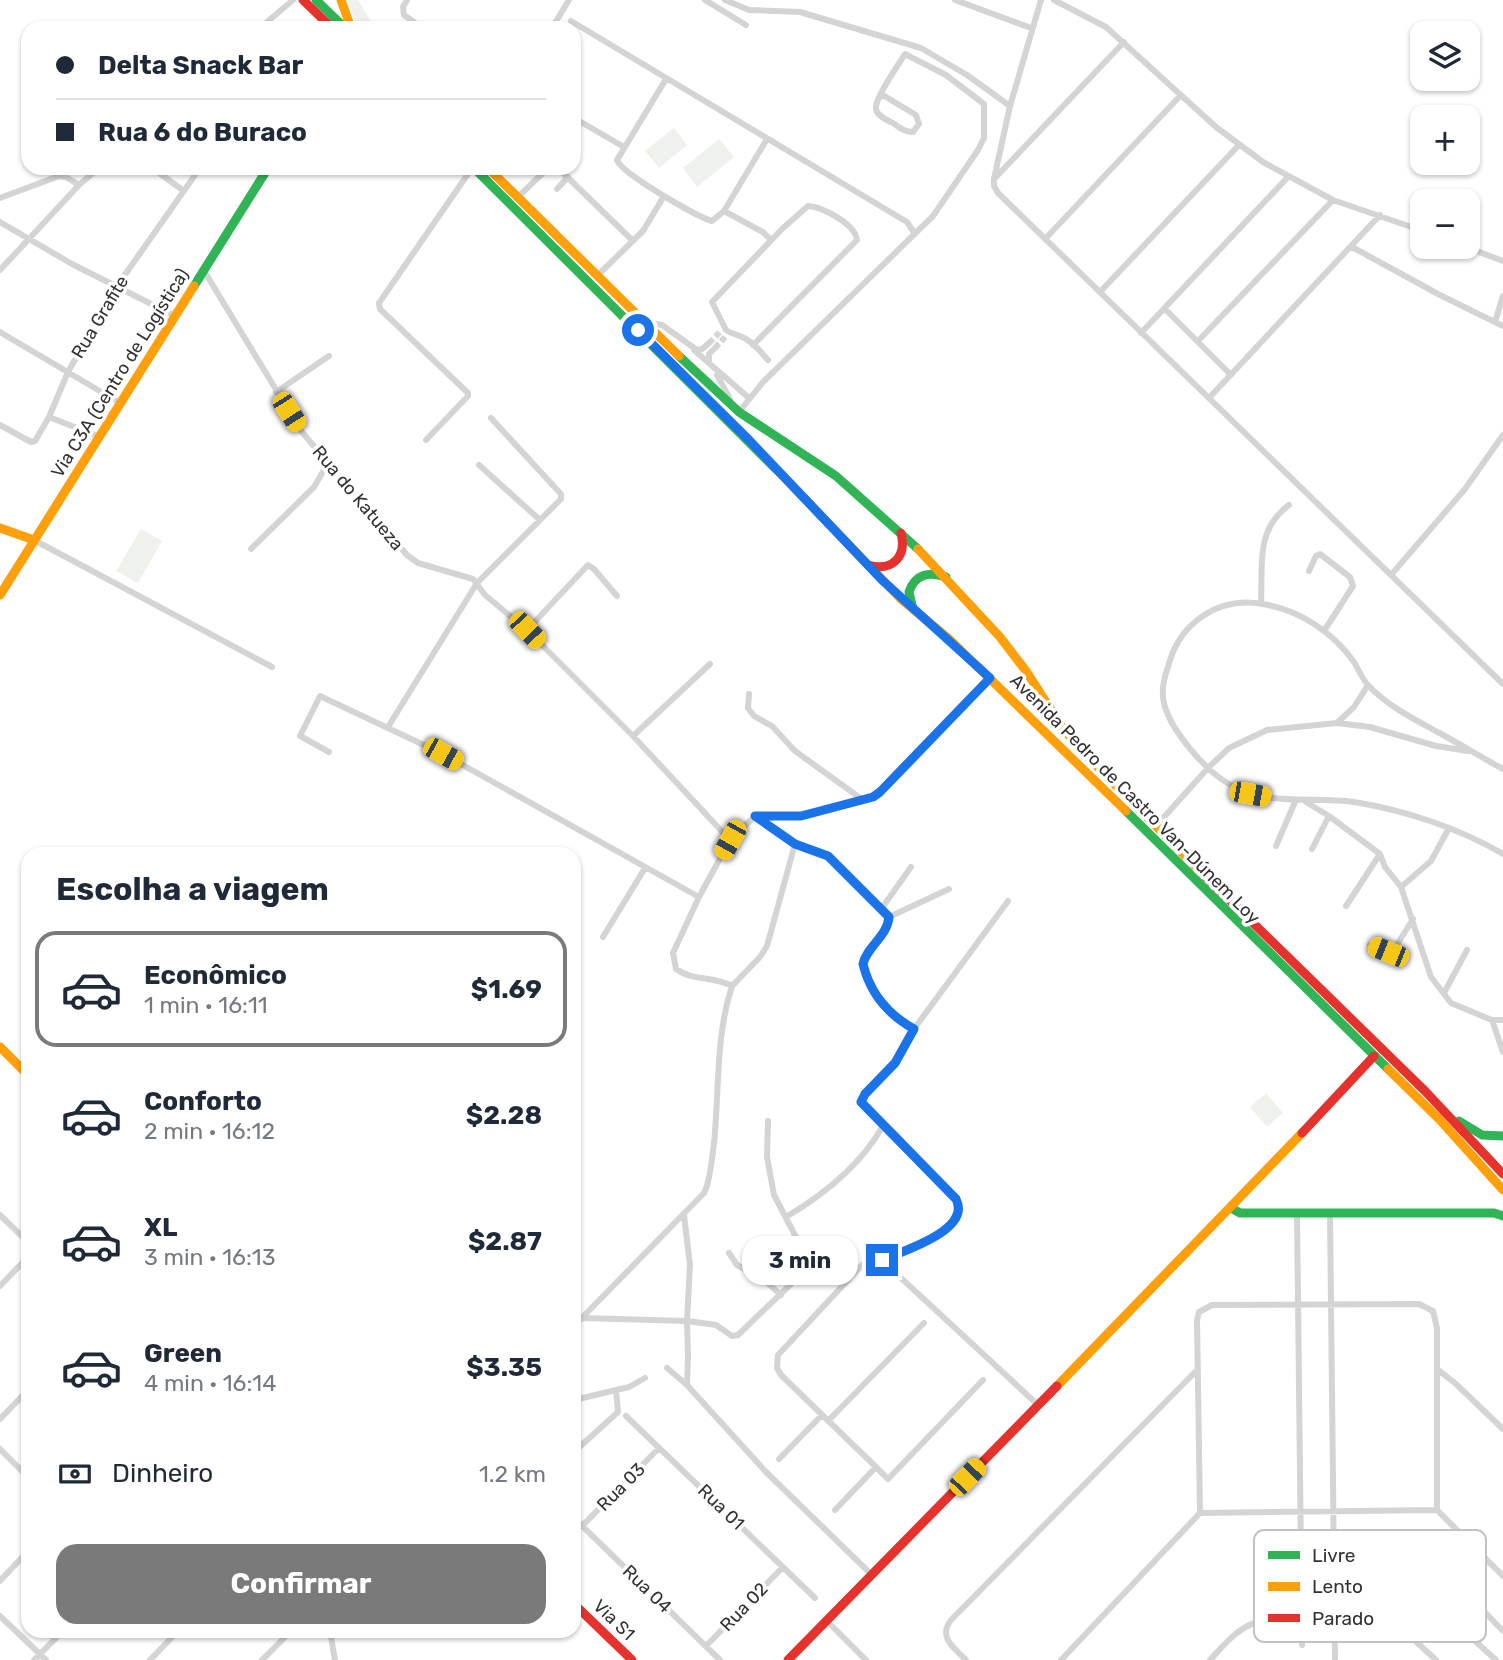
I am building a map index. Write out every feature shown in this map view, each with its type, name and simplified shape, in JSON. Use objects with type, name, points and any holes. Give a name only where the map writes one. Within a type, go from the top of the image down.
[{"type":"main road","points":[[303,0],[325,21]]},
{"type":"main road","points":[[316,0],[340,21]]},
{"type":"main road","points":[[341,0],[346,21]]},
{"type":"main road","name":"Via C3A (Centro de Logística)","points":[[0,595],[263,175]]},
{"type":"main road","name":"Avenida Pedro de Castro Van-Dúnem Loy","points":[[480,175],[749,440],[864,562],[990,678],[1440,1120],[1503,1189]]},
{"type":"main road","name":"Avenida Pedro de Castro Van-Dúnem Loy","points":[[495,175],[731,405],[836,476],[896,528],[947,578],[1017,657],[1073,741],[1155,827],[1445,1111],[1503,1174]]},
{"type":"main road","points":[[0,528],[34,540]]},
{"type":"main road","points":[[864,562],[881,569],[898,562],[904,544],[896,528]]},
{"type":"main road","points":[[916,612],[911,606],[909,594],[915,580],[932,572],[947,578]]},
{"type":"main road","points":[[0,1047],[21,1067]]},
{"type":"main road","points":[[788,1660],[1231,1208],[1374,1056]]},
{"type":"main road","points":[[1445,1111],[1482,1135],[1503,1136]]},
{"type":"main road","points":[[1231,1208],[1240,1213],[1494,1213],[1503,1216]]},
{"type":"main road","name":"Via S1","points":[[581,1611],[632,1660]]},
{"type":"street","points":[[268,21],[293,0]]},
{"type":"street","points":[[407,0],[403,7],[404,15],[412,21]]},
{"type":"street","points":[[556,21],[569,0]]},
{"type":"street","points":[[705,0],[746,25]]},
{"type":"street","points":[[725,0],[749,10],[800,12],[921,48],[967,75],[1010,106]]},
{"type":"street","points":[[956,0],[1031,28]]},
{"type":"street","points":[[1041,0],[1031,28],[1001,146],[994,179],[998,192],[1503,684]]},
{"type":"street","points":[[1054,0],[1106,27],[1180,96],[1239,145],[1288,177],[1333,200],[1410,226]]},
{"type":"street","points":[[581,28],[907,222],[915,234]]},
{"type":"street","points":[[994,179],[1124,41]]},
{"type":"street","points":[[739,412],[763,382],[933,216],[984,138],[984,104],[938,70],[905,54],[881,94],[876,107],[877,113],[906,132],[916,130],[919,121],[916,115],[881,94]]},
{"type":"street","points":[[666,79],[617,160],[619,166],[706,220],[712,221],[724,211],[767,139]]},
{"type":"street","points":[[1046,238],[1180,96]]},
{"type":"street","points":[[581,122],[624,147]]},
{"type":"street","points":[[1100,292],[1239,145]]},
{"type":"street","points":[[1001,146],[1015,156]]},
{"type":"street","points":[[0,270],[91,175]]},
{"type":"street","points":[[162,175],[184,191]]},
{"type":"street","name":"Rua Grafite","points":[[0,425],[33,442],[49,417],[68,372],[117,286],[195,175]]},
{"type":"street","points":[[426,440],[468,397],[468,393],[380,309],[379,303],[468,175]]},
{"type":"street","points":[[517,197],[541,175]]},
{"type":"street","points":[[0,198],[59,176],[79,185]]},
{"type":"street","points":[[556,188],[568,177],[632,240]]},
{"type":"street","points":[[1141,333],[1288,177]]},
{"type":"street","points":[[597,276],[643,231],[664,195]]},
{"type":"street","points":[[1198,341],[1333,200]]},
{"type":"street","points":[[753,345],[857,240],[856,233],[850,226],[808,206],[771,240],[712,302],[725,332],[741,336],[768,360]]},
{"type":"street","points":[[724,211],[763,232],[771,240]]},
{"type":"street","points":[[1209,398],[1380,215]]},
{"type":"street","points":[[0,222],[28,241],[175,316]]},
{"type":"street","points":[[1352,247],[1503,326]]},
{"type":"street","points":[[1480,252],[1503,261]]},
{"type":"street","name":"Rua do Katueza","points":[[202,269],[301,431],[407,555],[418,563],[473,579],[485,595],[527,630],[633,736],[730,840]]},
{"type":"street","points":[[1495,322],[1503,296]]},
{"type":"street","points":[[1165,309],[1231,375]]},
{"type":"street","points":[[643,322],[662,325],[749,398]]},
{"type":"street","points":[[0,332],[120,403]]},
{"type":"street","points":[[692,349],[712,345],[708,358],[726,390],[731,405]]},
{"type":"street","points":[[276,392],[329,356]]},
{"type":"street","points":[[49,417],[100,437]]},
{"type":"street","points":[[388,727],[477,583],[561,499],[561,494],[491,418]]},
{"type":"street","points":[[1391,575],[1465,489],[1503,435]]},
{"type":"street","points":[[251,549],[314,487],[328,463]]},
{"type":"street","points":[[479,465],[540,520]]},
{"type":"street","points":[[1261,603],[1263,543],[1266,531],[1272,520],[1289,505]]},
{"type":"street","points":[[34,540],[272,667]]},
{"type":"street","points":[[1309,571],[1316,556],[1320,554],[1350,577],[1353,586],[1324,631]]},
{"type":"street","points":[[527,630],[587,565],[594,569],[617,596]]},
{"type":"street","points":[[1503,769],[1403,713],[1368,685],[1353,660],[1324,631],[1294,612],[1261,603],[1223,605],[1202,615],[1184,631],[1172,651],[1163,685],[1164,702],[1170,719],[1208,768],[1228,784],[1250,794],[1295,802],[1353,802],[1392,810],[1448,828],[1503,854]]},
{"type":"street","points":[[633,736],[710,664]]},
{"type":"street","points":[[732,986],[720,981],[684,975],[676,969],[673,962],[673,953],[699,897],[730,840],[755,816],[801,816],[863,800],[880,792],[990,678]]},
{"type":"street","points":[[1337,723],[1354,707],[1368,685]]},
{"type":"street","points":[[749,694],[748,708],[754,716],[772,726],[795,751],[863,800]]},
{"type":"street","points":[[329,752],[300,736],[320,696],[443,754],[699,897]]},
{"type":"street","points":[[1155,827],[1229,748],[1267,730],[1337,723],[1370,727],[1436,746],[1471,751]]},
{"type":"street","points":[[1304,801],[1380,854],[1385,867],[1401,887],[1431,977],[1451,1003],[1492,1020],[1503,1020]]},
{"type":"street","points":[[1276,846],[1295,802]]},
{"type":"street","points":[[755,816],[795,844],[828,856],[889,917]]},
{"type":"street","points":[[1312,849],[1329,816]]},
{"type":"street","points":[[1401,887],[1431,861],[1448,828]]},
{"type":"street","points":[[582,1318],[704,1193],[717,1134],[721,1041],[732,986],[767,946],[795,844]]},
{"type":"street","points":[[1346,906],[1380,854]]},
{"type":"street","points":[[882,908],[911,867]]},
{"type":"street","points":[[603,937],[645,868]]},
{"type":"street","points":[[914,1029],[892,1016],[884,1007],[869,982],[863,964],[868,953],[883,935],[889,917],[949,889]]},
{"type":"street","points":[[882,1260],[941,1233],[959,1215],[960,1209],[956,1199],[861,1102],[865,1094],[895,1063],[914,1029],[1008,901]]},
{"type":"street","points":[[1370,945],[1388,952],[1393,951],[1413,919]]},
{"type":"street","points":[[1444,993],[1467,950]]},
{"type":"street","points":[[1492,1020],[1503,1052]]},
{"type":"street","points":[[582,1318],[687,1321],[716,1325],[732,1336],[738,1335],[808,1266],[808,1257],[774,1195],[769,1175],[768,1121]]},
{"type":"street","points":[[786,1217],[809,1203],[849,1170],[872,1147],[884,1124]]},
{"type":"street","points":[[1297,1213],[1300,1530]]},
{"type":"street","points":[[1330,1213],[1333,1530]]},
{"type":"street","points":[[684,1214],[690,1265],[687,1385]]},
{"type":"street","points":[[0,1215],[21,1235]]},
{"type":"street","points":[[872,1251],[1038,1405]]},
{"type":"street","points":[[729,1253],[737,1265],[763,1279],[781,1294]]},
{"type":"street","points":[[863,1264],[778,1355],[776,1361],[781,1375],[888,1479],[983,1380]]},
{"type":"street","points":[[0,1286],[21,1265]]},
{"type":"street","points":[[1061,1660],[1200,1513],[1197,1320],[1199,1312],[1205,1307],[1419,1304],[1433,1311],[1436,1319],[1437,1510],[1457,1530]]},
{"type":"street","points":[[828,1421],[924,1323]]},
{"type":"street","points":[[667,1368],[687,1385],[766,1472],[872,1575]]},
{"type":"street","points":[[966,1660],[946,1637],[945,1627],[950,1620],[1198,1368]]},
{"type":"street","points":[[1437,1369],[1503,1429]]},
{"type":"street","points":[[581,1398],[629,1387],[645,1378]]},
{"type":"street","points":[[581,1446],[618,1412],[616,1391]]},
{"type":"street","points":[[0,1419],[21,1397]]},
{"type":"street","points":[[779,1459],[822,1415]]},
{"type":"street","name":"Rua 01","points":[[626,1416],[815,1598]]},
{"type":"street","name":"Rua 03","points":[[582,1526],[659,1448]]},
{"type":"street","points":[[0,1449],[21,1470]]},
{"type":"street","points":[[835,1510],[876,1467]]},
{"type":"street","points":[[1200,1513],[1437,1510]]},
{"type":"street","name":"Rua 04","points":[[582,1526],[720,1660]]},
{"type":"street","points":[[0,1581],[21,1558]]},
{"type":"street","points":[[1486,1559],[1503,1576]]},
{"type":"street","name":"Rua 02","points":[[706,1646],[783,1567]]},
{"type":"street","points":[[1486,1613],[1503,1631]]},
{"type":"street","points":[[0,1616],[40,1658],[57,1638]]},
{"type":"street","points":[[827,1621],[866,1660]]},
{"type":"street","points":[[1210,1660],[1236,1632],[1254,1622]]},
{"type":"street","points":[[150,1660],[171,1638]]},
{"type":"street","points":[[262,1660],[284,1638]]},
{"type":"street","points":[[331,1638],[335,1660]]},
{"type":"street","points":[[1335,1642],[1335,1660]]},
{"type":"street","points":[[1415,1642],[1436,1660]]},
{"type":"street","points":[[1477,1642],[1496,1660]]},
{"type":"shaded area","points":[[348,0],[358,0],[371,21],[354,19]]},
{"type":"shaded area","points":[[674,128],[687,145],[659,168],[645,151]]},
{"type":"shaded area","points":[[719,139],[734,157],[697,187],[683,168]]},
{"type":"shaded area","points":[[141,529],[162,541],[138,583],[116,571]]},
{"type":"shaded area","points":[[1266,1093],[1283,1113],[1267,1127],[1250,1107]]},
{"type":"tunnel","points":[[709,343],[721,331]]},
{"type":"tunnel","points":[[715,348],[726,336]]},
{"type":"traffic: fast","points":[[316,0],[338,21]]},
{"type":"traffic: fast","points":[[194,286],[264,175]]},
{"type":"traffic: fast","points":[[481,175],[778,471]]},
{"type":"traffic: fast","points":[[679,356],[739,412],[836,476],[918,549]]},
{"type":"traffic: fast","points":[[913,609],[909,592],[915,581],[928,574],[946,577]]},
{"type":"traffic: fast","points":[[1126,811],[1388,1069]]},
{"type":"traffic: fast","points":[[1459,1121],[1482,1135],[1503,1136]]},
{"type":"traffic: fast","points":[[1231,1208],[1240,1213],[1494,1213],[1503,1216]]},
{"type":"traffic: slow","points":[[341,0],[348,21]]},
{"type":"traffic: slow","points":[[495,175],[679,356]]},
{"type":"traffic: slow","points":[[0,595],[194,286]]},
{"type":"traffic: slow","points":[[778,471],[901,599],[949,639],[1126,811]]},
{"type":"traffic: slow","points":[[0,528],[34,540]]},
{"type":"traffic: slow","points":[[918,549],[1000,637],[1026,671],[1062,727],[1084,753],[1203,874]]},
{"type":"traffic: slow","points":[[0,1047],[21,1068]]},
{"type":"traffic: slow","points":[[1388,1069],[1440,1120],[1503,1190]]},
{"type":"traffic: slow","points":[[1057,1386],[1302,1133]]},
{"type":"traffic: jam","points":[[303,0],[325,21]]},
{"type":"traffic: jam","points":[[868,565],[877,567],[896,561],[902,549],[901,533]]},
{"type":"traffic: jam","points":[[1203,874],[1426,1092],[1503,1174]]},
{"type":"traffic: jam","points":[[1302,1133],[1374,1056]]},
{"type":"traffic: jam","points":[[788,1660],[1057,1386]]},
{"type":"traffic: jam","points":[[581,1611],[632,1660]]},
{"type":"route","points":[[638,330],[749,440],[901,599],[990,678],[873,797],[801,816],[755,816],[795,844],[819,852],[836,862],[889,917],[883,935],[863,959],[864,971],[884,1007],[892,1016],[914,1029],[895,1063],[865,1094],[861,1102],[956,1199],[960,1209],[959,1215],[941,1233],[882,1260]]}]
